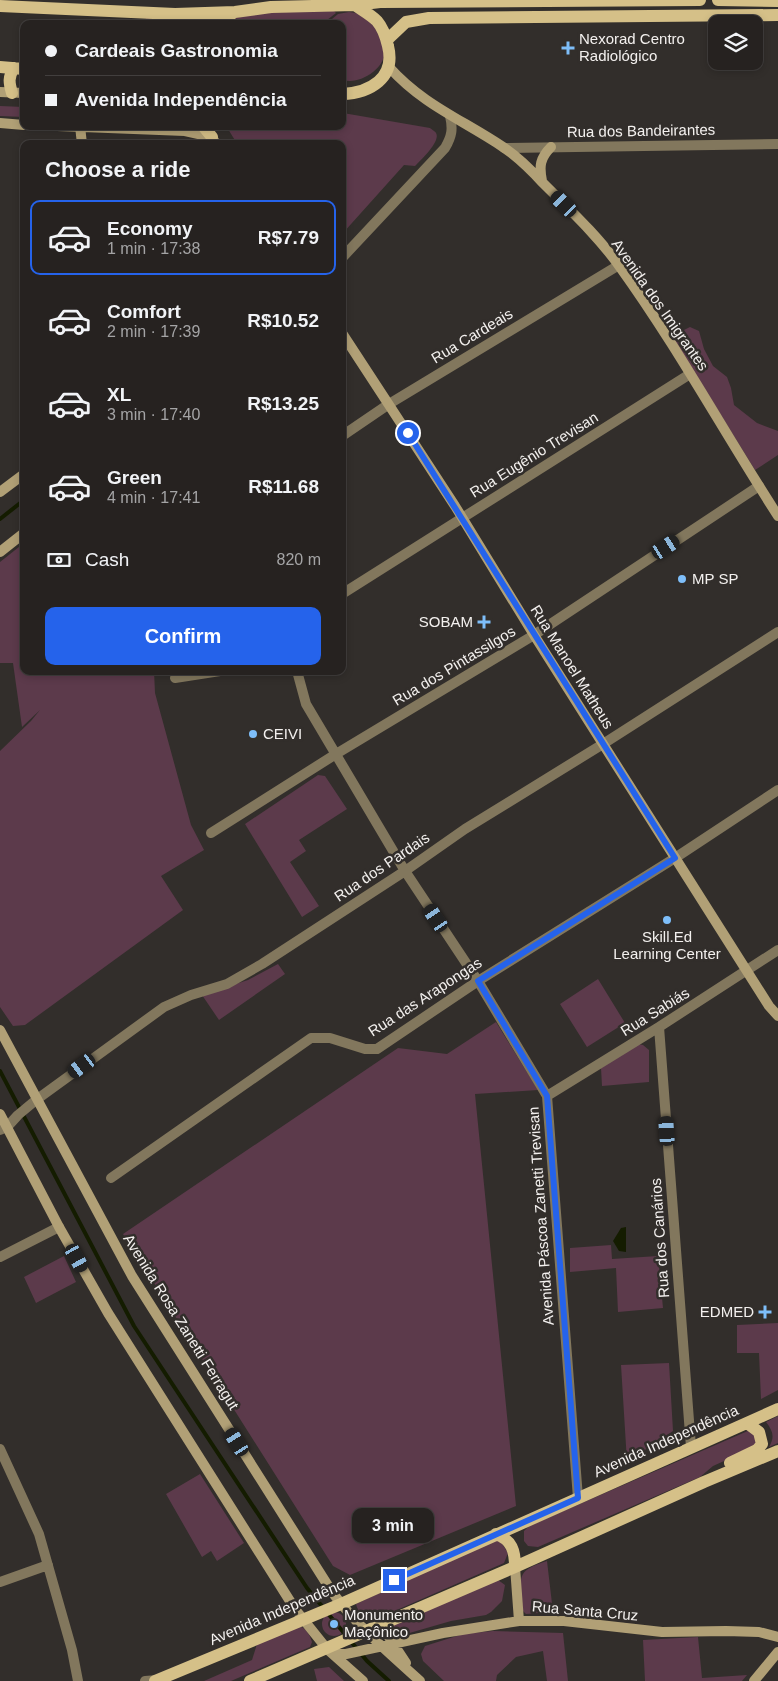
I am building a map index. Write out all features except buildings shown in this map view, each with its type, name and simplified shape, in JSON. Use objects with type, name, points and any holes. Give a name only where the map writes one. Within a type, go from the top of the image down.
[{"type":"main road","points":[[0,6],[152,13],[235,12],[271,7],[355,5],[380,2],[700,0]]},
{"type":"main road","points":[[718,0],[777,1]]},
{"type":"main road","points":[[346,94],[356,94],[374,87],[389,67],[390,53],[384,31],[377,21],[355,5]]},
{"type":"main road","points":[[221,20],[235,12]]},
{"type":"main road","points":[[387,40],[406,22],[429,18],[778,15]]},
{"type":"main road","points":[[0,67],[19,68]]},
{"type":"main road","name":"Avenida dos Imigrantes","points":[[389,67],[406,85],[450,116],[504,148],[542,181],[575,214],[619,266],[690,374],[778,516]]},
{"type":"main road","points":[[12,93],[9,83],[10,74],[19,68]]},
{"type":"main road","points":[[0,123],[20,125]]},
{"type":"main road","points":[[143,130],[185,132],[214,140]]},
{"type":"main road","points":[[206,130],[214,140]]},
{"type":"main road","points":[[542,181],[539,167],[544,154],[552,147]]},
{"type":"main road","name":"Rua Manoel Matheus","points":[[346,339],[462,518],[747,971],[778,1016]]},
{"type":"main road","points":[[0,492],[20,477]]},
{"type":"main road","points":[[0,552],[20,535]]},
{"type":"main road","points":[[770,1006],[778,1022]]},
{"type":"main road","name":"Avenida Rosa Zanetti Ferragut","points":[[0,1030],[132,1276],[341,1604],[381,1647],[417,1678]]},
{"type":"main road","points":[[0,1114],[3,1129],[108,1313],[295,1608],[330,1651],[364,1681]]},
{"type":"main road","name":"Avenida Independência","points":[[152,1681],[341,1604],[778,1409]]},
{"type":"main road","points":[[704,1482],[722,1467],[760,1448],[762,1438],[759,1432],[747,1423]]},
{"type":"main road","points":[[250,1681],[330,1651],[366,1631],[778,1451]]},
{"type":"main road","points":[[496,1534],[505,1537],[513,1547],[519,1620]]},
{"type":"main road","name":"Rua Santa Cruz","points":[[330,1651],[346,1654],[451,1631],[519,1620],[564,1621],[662,1632],[759,1632],[778,1637]]},
{"type":"main road","points":[[381,1625],[417,1678]]},
{"type":"main road","points":[[754,1681],[778,1652]]},
{"type":"street","points":[[346,254],[445,148],[451,138],[453,128],[450,116]]},
{"type":"street","name":"Rua dos Bandeirantes","points":[[504,148],[778,144]]},
{"type":"street","name":"Rua Cardeais","points":[[346,433],[389,404],[619,266]]},
{"type":"street","name":"Rua Eugênio Trevisan","points":[[346,591],[690,374]]},
{"type":"street","name":"Rua dos Pintassilgos","points":[[211,833],[336,754],[534,635],[758,486]]},
{"type":"street","name":"Rua dos Pardais","points":[[3,1129],[36,1100],[164,1007],[191,994],[227,984],[262,964],[405,871],[465,829],[603,744],[778,632]]},
{"type":"street","points":[[175,678],[194,675]]},
{"type":"street","name":"Avenida Páscoa Zanetti Trevisan","points":[[298,675],[306,704],[405,871],[478,981],[547,1096],[578,1498]]},
{"type":"street","name":"Rua das Arapongas","points":[[112,1178],[311,1038],[330,1038],[365,1049],[377,1049],[478,981],[675,858],[778,790]]},
{"type":"street","name":"Rua Sabiás","points":[[547,1096],[659,1028],[778,950]]},
{"type":"street","name":"Rua dos Canários","points":[[659,1028],[691,1447]]},
{"type":"street","points":[[0,1256],[59,1226]]},
{"type":"street","points":[[0,1449],[39,1534],[72,1650],[78,1681]]},
{"type":"street","points":[[0,1582],[48,1566]]},
{"type":"shaded area","points":[[334,11],[336,13],[327,20],[229,20],[259,14]]},
{"type":"shaded area","points":[[349,12],[369,19],[384,45],[384,56],[381,63],[377,69],[364,78],[346,80],[346,20],[331,20],[338,14]]},
{"type":"shaded area","points":[[204,16],[201,20],[145,20],[147,17]]},
{"type":"shaded area","points":[[0,106],[20,107],[20,117],[0,116]]},
{"type":"shaded area","points":[[346,114],[430,128],[437,136],[436,141],[422,159],[415,166],[404,165],[346,230],[346,140],[235,140],[229,130],[346,130]]},
{"type":"shaded area","points":[[690,327],[699,331],[704,349],[713,366],[727,377],[734,405],[757,423],[778,431],[778,455],[755,470],[675,341],[682,331]]},
{"type":"shaded area","points":[[20,546],[20,675],[154,675],[155,693],[191,825],[204,850],[161,876],[183,910],[25,1025],[13,1026],[0,1007],[0,751],[40,710],[22,727],[13,663],[0,663],[0,562]]},
{"type":"shaded area","points":[[318,775],[325,776],[347,809],[299,840],[306,851],[290,862],[319,906],[302,917],[245,824]]},
{"type":"shaded area","points":[[278,964],[285,974],[219,1020],[202,995],[248,980]]},
{"type":"shaded area","points":[[598,979],[625,1023],[587,1047],[560,1004]]},
{"type":"shaded area","points":[[496,1022],[538,1090],[475,1094],[516,1506],[350,1575],[333,1566],[123,1234],[398,1048],[447,1054]]},
{"type":"shaded area","points":[[638,1044],[643,1045],[649,1050],[649,1082],[602,1086],[601,1068]]},
{"type":"shaded area","points":[[626,1227],[626,1252],[619,1251],[613,1241],[621,1228]]},
{"type":"shaded area","points":[[611,1245],[612,1259],[658,1256],[663,1308],[618,1312],[616,1268],[570,1272],[570,1248]]},
{"type":"shaded area","points":[[64,1256],[76,1282],[36,1303],[24,1277]]},
{"type":"shaded area","points":[[778,1323],[778,1390],[761,1399],[759,1353],[737,1353],[737,1325]]},
{"type":"shaded area","points":[[669,1363],[673,1431],[627,1462],[621,1365]]},
{"type":"shaded area","points":[[778,1416],[778,1443],[769,1447],[772,1434],[766,1422]]},
{"type":"shaded area","points":[[750,1430],[759,1436],[753,1448],[713,1466],[700,1477],[538,1547],[528,1546],[524,1541],[524,1531],[529,1526]]},
{"type":"shaded area","points":[[200,1474],[244,1543],[217,1561],[211,1551],[202,1557],[166,1494]]},
{"type":"shaded area","points":[[494,1540],[501,1542],[508,1553],[504,1563],[374,1620],[364,1617],[358,1610],[356,1604]]},
{"type":"shaded area","points":[[547,1561],[553,1612],[526,1614],[523,1611],[521,1595],[520,1583],[522,1577],[528,1569]]},
{"type":"shaded area","points":[[498,1580],[505,1585],[502,1601],[486,1615],[451,1621],[398,1636],[392,1635],[391,1632],[394,1625]]},
{"type":"shaded area","points":[[334,1612],[342,1616],[346,1624],[342,1632],[334,1636],[326,1632],[322,1624],[326,1616]]},
{"type":"shaded area","points":[[299,1626],[304,1628],[309,1634],[312,1642],[310,1647],[231,1681],[204,1681],[252,1660],[257,1644]]},
{"type":"shaded area","points":[[493,1631],[563,1633],[568,1681],[547,1681],[543,1651],[516,1657],[497,1675],[496,1681],[444,1681],[423,1661],[421,1654],[425,1646],[463,1634]]},
{"type":"shaded area","points":[[698,1637],[702,1678],[747,1675],[742,1681],[645,1681],[643,1640]]},
{"type":"shaded area","points":[[329,1667],[344,1681],[317,1681],[314,1669]]},
{"type":"waterway","points":[[0,519],[20,503]]},
{"type":"waterway","points":[[0,1071],[134,1326],[307,1588],[367,1661],[389,1681]]},
{"type":"place","name":"Nexorad Centro Radiológico","points":[[568,48]]},
{"type":"place","name":"MP SP","points":[[682,579]]},
{"type":"place","name":"SOBAM","points":[[484,622]]},
{"type":"place","name":"CEIVI","points":[[253,734]]},
{"type":"place","name":"Skill.Ed Learning Center","points":[[667,920]]},
{"type":"place","name":"EDMED","points":[[765,1312]]},
{"type":"place","name":"Monumento Maçônico","points":[[334,1624]]},
{"type":"route","points":[[394,1580],[578,1498],[547,1096],[478,981],[675,858],[408,433]]}]
